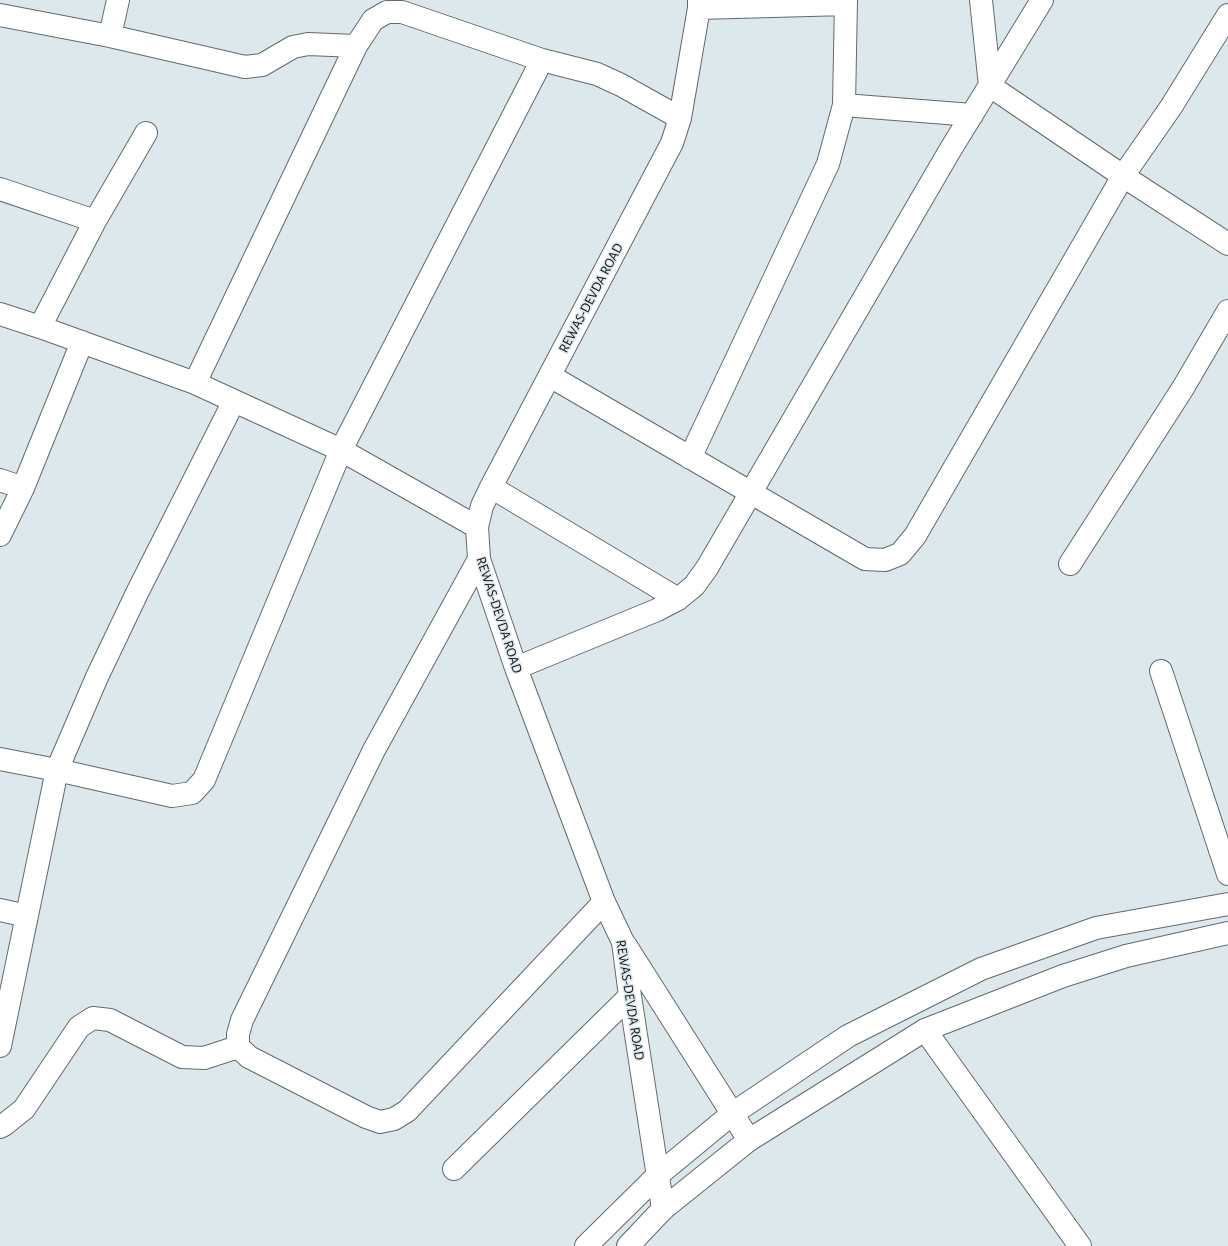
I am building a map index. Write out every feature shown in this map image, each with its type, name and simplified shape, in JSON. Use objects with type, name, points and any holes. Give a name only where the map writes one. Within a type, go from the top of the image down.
[{"type":"street","points":[[110,36],[118,0]]},
{"type":"street","points":[[981,0],[990,86],[1123,176],[1228,244]]},
{"type":"street","points":[[516,668],[657,610],[678,599],[694,586],[706,568],[941,165],[1042,0]]},
{"type":"street","points":[[690,458],[828,164],[844,105],[846,2],[699,4]]},
{"type":"street","name":"REWAS-DEVDA ROAD","points":[[663,1210],[623,942],[604,902],[516,668],[478,559],[477,526],[482,506],[491,487],[672,143],[680,118],[699,4]]},
{"type":"street","points":[[195,383],[356,46],[373,20],[387,12],[402,12],[542,60],[597,74],[621,85],[680,118]]},
{"type":"street","points":[[0,15],[110,36],[245,67],[262,64],[293,47],[308,44],[356,46]]},
{"type":"street","points":[[550,376],[865,559],[885,560],[900,554],[915,536],[1123,176],[1171,106],[1228,15]]},
{"type":"street","points":[[0,759],[57,770],[172,796],[192,793],[204,780],[341,450],[542,60]]},
{"type":"street","points":[[844,105],[972,115]]},
{"type":"street","points":[[40,327],[95,221],[146,133]]},
{"type":"street","points":[[0,189],[95,221]]},
{"type":"street","points":[[1070,564],[1183,388],[1228,311]]},
{"type":"street","points":[[0,314],[195,383],[341,450],[477,526]]},
{"type":"street","points":[[0,535],[23,488],[82,342]]},
{"type":"street","points":[[0,1046],[57,770],[100,669],[234,401]]},
{"type":"street","points":[[0,480],[23,488]]},
{"type":"street","points":[[491,487],[678,599]]},
{"type":"street","points":[[478,559],[374,750],[242,1020],[238,1034],[238,1047],[249,1057],[366,1117],[380,1122],[394,1119],[407,1111],[604,902]]},
{"type":"street","points":[[1161,671],[1228,874]]},
{"type":"street","points":[[586,1246],[658,1175],[732,1114],[848,1036],[981,969],[1096,928],[1228,904]]},
{"type":"street","points":[[0,910],[27,916]]},
{"type":"street","points":[[628,1246],[663,1210],[749,1140],[925,1030],[1063,976],[1126,956],[1228,933]]},
{"type":"street","points":[[623,942],[749,1140]]},
{"type":"street","points":[[454,1169],[630,996]]},
{"type":"street","points":[[0,1127],[24,1109],[80,1027],[93,1018],[110,1020],[182,1057],[204,1058],[238,1047]]},
{"type":"street","points":[[925,1030],[1080,1246]]}]
